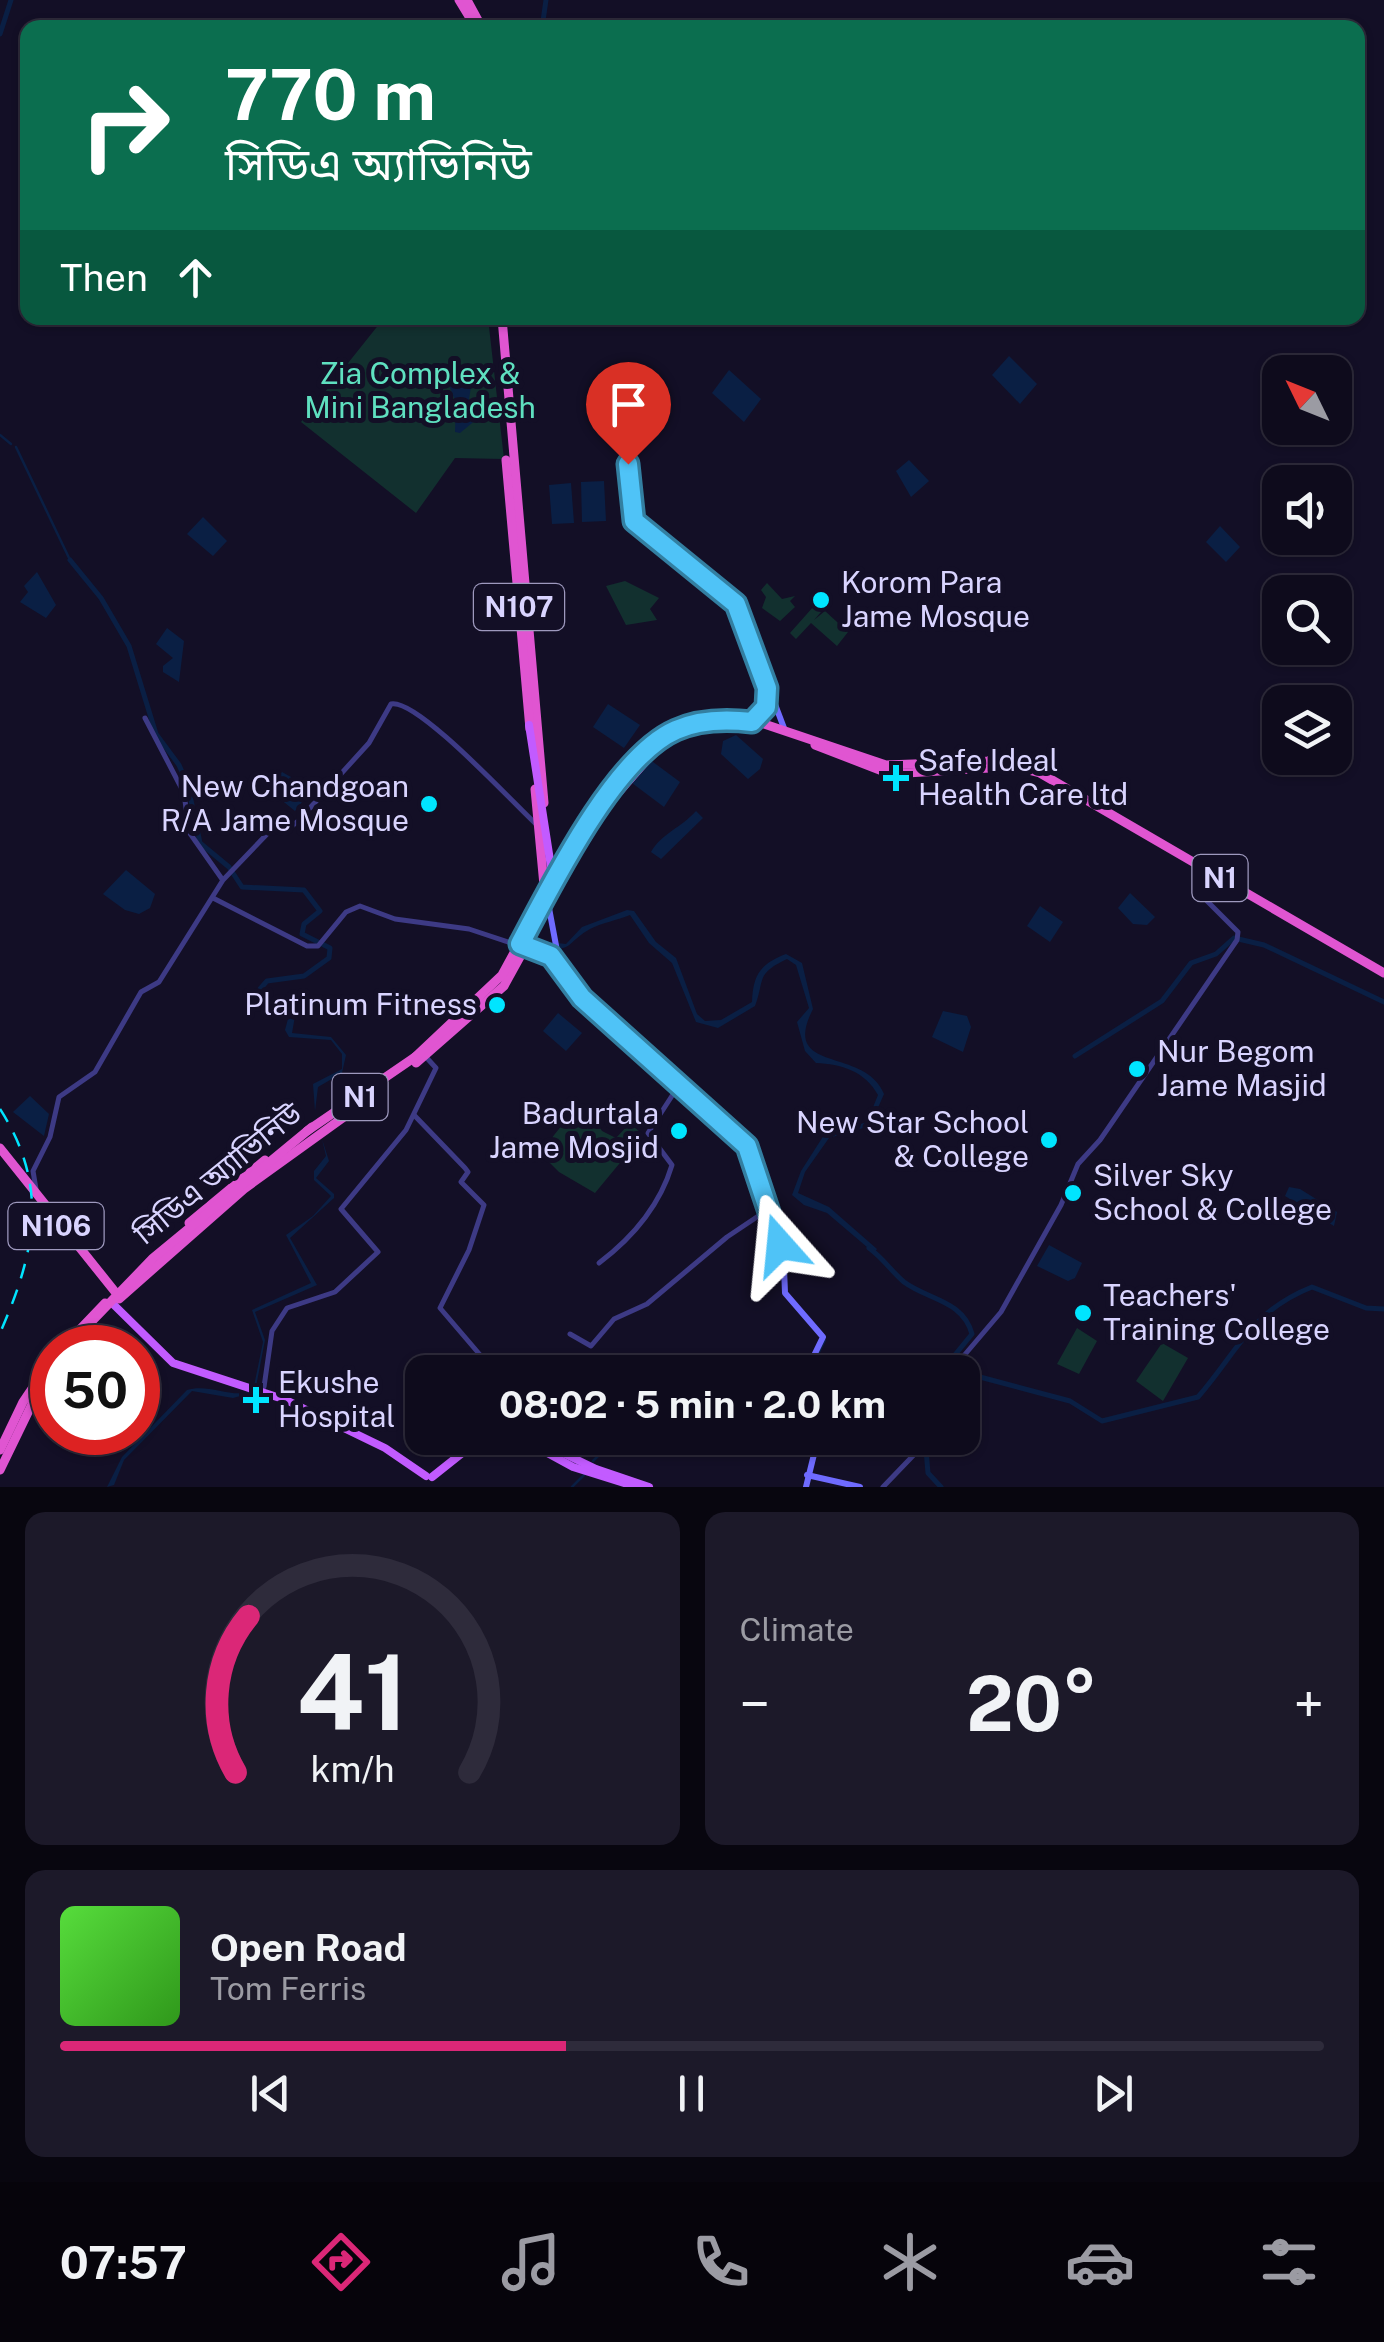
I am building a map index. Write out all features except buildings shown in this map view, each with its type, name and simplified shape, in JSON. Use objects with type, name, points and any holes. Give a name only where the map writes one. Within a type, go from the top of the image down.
[{"type":"highway","name":"N107","points":[[501,325],[533,724],[550,852],[567,863]]},
{"type":"highway","name":"N1","points":[[415,1061],[478,1002],[507,968],[553,884],[639,758],[672,732],[706,720],[760,721],[894,766],[994,763],[1040,773],[1384,976]]},
{"type":"highway","name":"সিডিএ অ্যাভিনিউ","points":[[89,1325],[222,1194],[312,1127],[415,1061],[487,989],[524,945],[567,863],[626,772],[651,746],[678,729],[709,721],[752,722],[888,762],[1006,764]]},
{"type":"highway","name":"N107","points":[[533,724],[547,901]]},
{"type":"highway","name":"সিডিএ অ্যাভিনিউ","points":[[567,863],[641,762],[675,736],[708,725],[770,728],[890,774],[1006,764]]},
{"type":"highway","points":[[165,1250],[415,1061]]},
{"type":"highway","points":[[90,1325],[190,1226],[312,1127]]},
{"type":"highway","name":"N106","points":[[0,1152],[40,1196],[114,1298]]},
{"type":"highway","name":"N106","points":[[0,1152],[114,1298]]},
{"type":"highway","points":[[90,1325],[168,1248],[264,1168],[289,1154]]},
{"type":"highway","points":[[0,1450],[30,1397]]},
{"type":"highway","points":[[0,1465],[30,1408]]},
{"type":"main road","points":[[609,381],[625,425],[634,521],[736,604],[785,730]]},
{"type":"main road","points":[[752,722],[765,712],[767,688]]},
{"type":"main road","points":[[533,724],[553,884]]},
{"type":"main road","points":[[547,901],[557,953],[592,1002],[746,1139],[784,1249],[781,1277],[785,1293],[823,1336],[813,1355]]},
{"type":"main road","points":[[524,945],[551,956],[582,998],[747,1146],[771,1208]]},
{"type":"main road","points":[[114,1298],[176,1361],[264,1387],[328,1415],[426,1479]]},
{"type":"main road","points":[[114,1298],[173,1364],[286,1400],[385,1448],[426,1479]]},
{"type":"main road","points":[[426,1479],[456,1455]]},
{"type":"main road","points":[[551,1455],[573,1467],[637,1487]]},
{"type":"main road","points":[[568,1455],[650,1487]]},
{"type":"main road","points":[[804,1487],[812,1455]]},
{"type":"main road","points":[[808,1476],[857,1487]]},
{"type":"street","points":[[40,1196],[33,1171],[53,1130],[60,1097],[95,1072],[141,992],[151,991],[159,982],[223,880],[268,834],[290,828],[299,820],[369,743],[395,701],[458,749],[539,827]]},
{"type":"street","points":[[145,718],[184,793],[189,832],[223,880]]},
{"type":"street","points":[[964,1355],[1001,1312],[1062,1204],[1078,1164],[1100,1140],[1238,937],[1207,901],[1217,887]]},
{"type":"street","points":[[212,898],[293,941],[318,946],[346,912],[360,906],[394,919],[470,928],[500,942],[524,945]]},
{"type":"street","points":[[264,1387],[272,1330],[287,1308],[335,1292],[378,1252],[341,1209],[414,1115],[436,1068],[415,1061]]},
{"type":"street","points":[[599,1263],[618,1249],[659,1203],[672,1164],[648,1133],[679,1085]]},
{"type":"street","points":[[414,1115],[468,1172],[461,1182],[484,1206],[469,1250],[440,1308],[481,1355]]},
{"type":"street","points":[[570,1334],[591,1346],[614,1320],[647,1304],[728,1237],[771,1208]]},
{"type":"street","points":[[884,1487],[916,1455]]},
{"type":"green space","name":"Zia Complex & Mini Bangladesh","points":[[378,325],[489,325],[504,459],[455,458],[416,513],[301,422]]},
{"type":"green space","points":[[625,581],[659,598],[650,609],[657,620],[626,625],[606,586]]},
{"type":"green space","points":[[767,583],[782,599],[795,596],[790,601],[795,607],[780,621],[762,608],[766,597],[761,590]]},
{"type":"green space","points":[[814,606],[821,612],[814,620],[825,611],[848,632],[837,646],[811,623],[796,639],[790,633]]},
{"type":"green space","points":[[595,1120],[602,1131],[616,1138],[630,1123],[643,1135],[595,1193],[559,1172],[540,1153],[562,1125]]},
{"type":"green space","points":[[1077,1328],[1097,1341],[1079,1374],[1057,1364]]},
{"type":"green space","points":[[1162,1343],[1188,1358],[1163,1401],[1136,1381]]},
{"type":"water","points":[[1009,356],[1037,384],[1020,404],[992,375]]},
{"type":"water","points":[[729,370],[761,399],[744,422],[712,393]]},
{"type":"water","points":[[456,373],[471,387],[468,405],[476,411],[466,408],[461,417],[477,419],[460,433],[455,432],[456,403],[446,377]]},
{"type":"water","points":[[909,460],[929,481],[911,497],[896,471]]},
{"type":"water","points":[[604,481],[606,521],[582,522],[581,482]]},
{"type":"water","points":[[571,483],[574,523],[552,524],[549,485]]},
{"type":"water","points":[[203,517],[227,541],[213,556],[187,534]]},
{"type":"water","points":[[1220,526],[1240,547],[1226,562],[1206,542]]},
{"type":"water","points":[[37,572],[56,605],[46,618],[20,602],[28,592],[24,586]]},
{"type":"water","points":[[167,628],[184,641],[179,682],[163,672],[163,666],[173,658],[156,644]]},
{"type":"water","points":[[608,704],[640,725],[624,748],[593,727]]},
{"type":"water","points":[[736,735],[763,759],[760,769],[748,779],[721,754],[723,741]]},
{"type":"water","points":[[649,759],[680,782],[664,807],[632,783]]},
{"type":"water","points":[[282,772],[298,781],[296,785],[312,789],[295,811],[269,790]]},
{"type":"water","points":[[696,811],[703,818],[661,859],[651,852],[661,840]]},
{"type":"water","points":[[126,870],[155,894],[150,908],[139,914],[125,910],[103,894]]},
{"type":"water","points":[[1130,893],[1155,917],[1147,925],[1133,924],[1118,908]]},
{"type":"water","points":[[1040,906],[1063,922],[1050,942],[1027,926]]},
{"type":"water","points":[[627,910],[634,911],[656,942],[676,958],[697,1014],[705,1021],[721,1020],[752,1002],[756,978],[770,962],[786,954],[802,963],[813,1009],[806,1030],[807,1043],[816,1052],[874,1079],[884,1094],[870,1126],[829,1138],[805,1172],[798,1193],[829,1207],[877,1249],[874,1253],[827,1213],[804,1205],[792,1195],[801,1171],[824,1135],[867,1122],[878,1095],[859,1075],[843,1067],[816,1063],[805,1051],[797,1022],[809,1008],[796,965],[787,959],[770,969],[763,978],[755,1006],[718,1028],[696,1022],[672,963],[649,943],[630,915],[590,929],[563,948],[538,945],[539,941],[566,944],[582,927]]},
{"type":"water","points":[[269,1002],[295,1016],[292,1033],[331,1037],[346,1055],[342,1073],[318,1087],[315,1111],[313,1084],[342,1069],[342,1054],[331,1040],[289,1037],[285,1030],[289,1015],[266,1005]]},
{"type":"water","points":[[943,1011],[967,1016],[971,1027],[963,1052],[932,1037]]},
{"type":"water","points":[[558,1013],[582,1033],[566,1051],[543,1031]]},
{"type":"water","points":[[30,1096],[49,1114],[44,1136],[13,1112]]},
{"type":"water","points":[[322,1139],[329,1161],[316,1178],[334,1198],[290,1238],[317,1285],[255,1312],[265,1340],[255,1392],[233,1398],[192,1391],[160,1423],[160,1418],[187,1390],[253,1391],[263,1342],[252,1310],[311,1283],[286,1235],[313,1216],[331,1196],[314,1180],[314,1171],[326,1156]]},
{"type":"water","points":[[1289,1187],[1300,1189],[1337,1212],[1334,1226],[1285,1196]]},
{"type":"water","points":[[1049,1245],[1082,1263],[1075,1278],[1068,1281],[1037,1266]]},
{"type":"water","points":[[129,1455],[114,1485],[107,1487],[122,1457]]},
{"type":"waterway","points":[[0,34],[11,0]]},
{"type":"waterway","points":[[543,20],[546,0]]},
{"type":"waterway","points":[[0,435],[11,444]]},
{"type":"waterway","points":[[16,447],[70,560]]},
{"type":"waterway","points":[[70,560],[101,598],[129,646],[156,734],[179,765],[188,786],[200,843],[229,867],[242,887],[304,890],[320,911],[304,924],[302,934],[330,948],[329,958],[304,976],[267,981],[260,989],[269,1005]]},
{"type":"waterway","points":[[1075,1056],[1162,1001],[1191,963],[1216,954],[1234,938],[1264,945],[1384,1002]]},
{"type":"waterway","points":[[869,1248],[904,1282],[961,1314],[972,1334],[955,1355]]},
{"type":"waterway","points":[[980,1377],[1070,1401],[1102,1421],[1198,1397],[1260,1320],[1312,1287],[1366,1308],[1384,1309]]},
{"type":"waterway","points":[[818,1354],[825,1340]]},
{"type":"waterway","points":[[593,1461],[599,1455]]},
{"type":"waterway","points":[[926,1455],[928,1473],[941,1487]]},
{"type":"waterway","points":[[572,1487],[584,1475]]},
{"type":"railway","points":[[0,1109],[26,1166],[32,1220],[22,1275],[0,1333]]},
{"type":"place","name":"Korom Para Jame Mosque","points":[[821,600]]},
{"type":"place","name":"Safe Ideal Health Care ltd","points":[[896,778]]},
{"type":"place","name":"New Chandgoan R/A Jame Mosque","points":[[429,804]]},
{"type":"place","name":"Platinum Fitness","points":[[497,1005]]},
{"type":"place","name":"Nur Begom Jame Masjid","points":[[1137,1069]]},
{"type":"place","name":"Badurtala Jame Mosjid","points":[[679,1131]]},
{"type":"place","name":"New Star School & College","points":[[1049,1140]]},
{"type":"place","name":"Silver Sky School & College","points":[[1073,1193]]},
{"type":"place","name":"Teachers' Training College","points":[[1083,1313]]},
{"type":"place","name":"Ekushe Hospital","points":[[256,1400]]},
{"type":"route","points":[[628,464],[634,521],[738,606],[767,688],[766,707],[764,714],[752,722],[709,721],[678,729],[643,752],[562,862],[520,944],[551,956],[582,998],[747,1146],[780,1245]]}]
